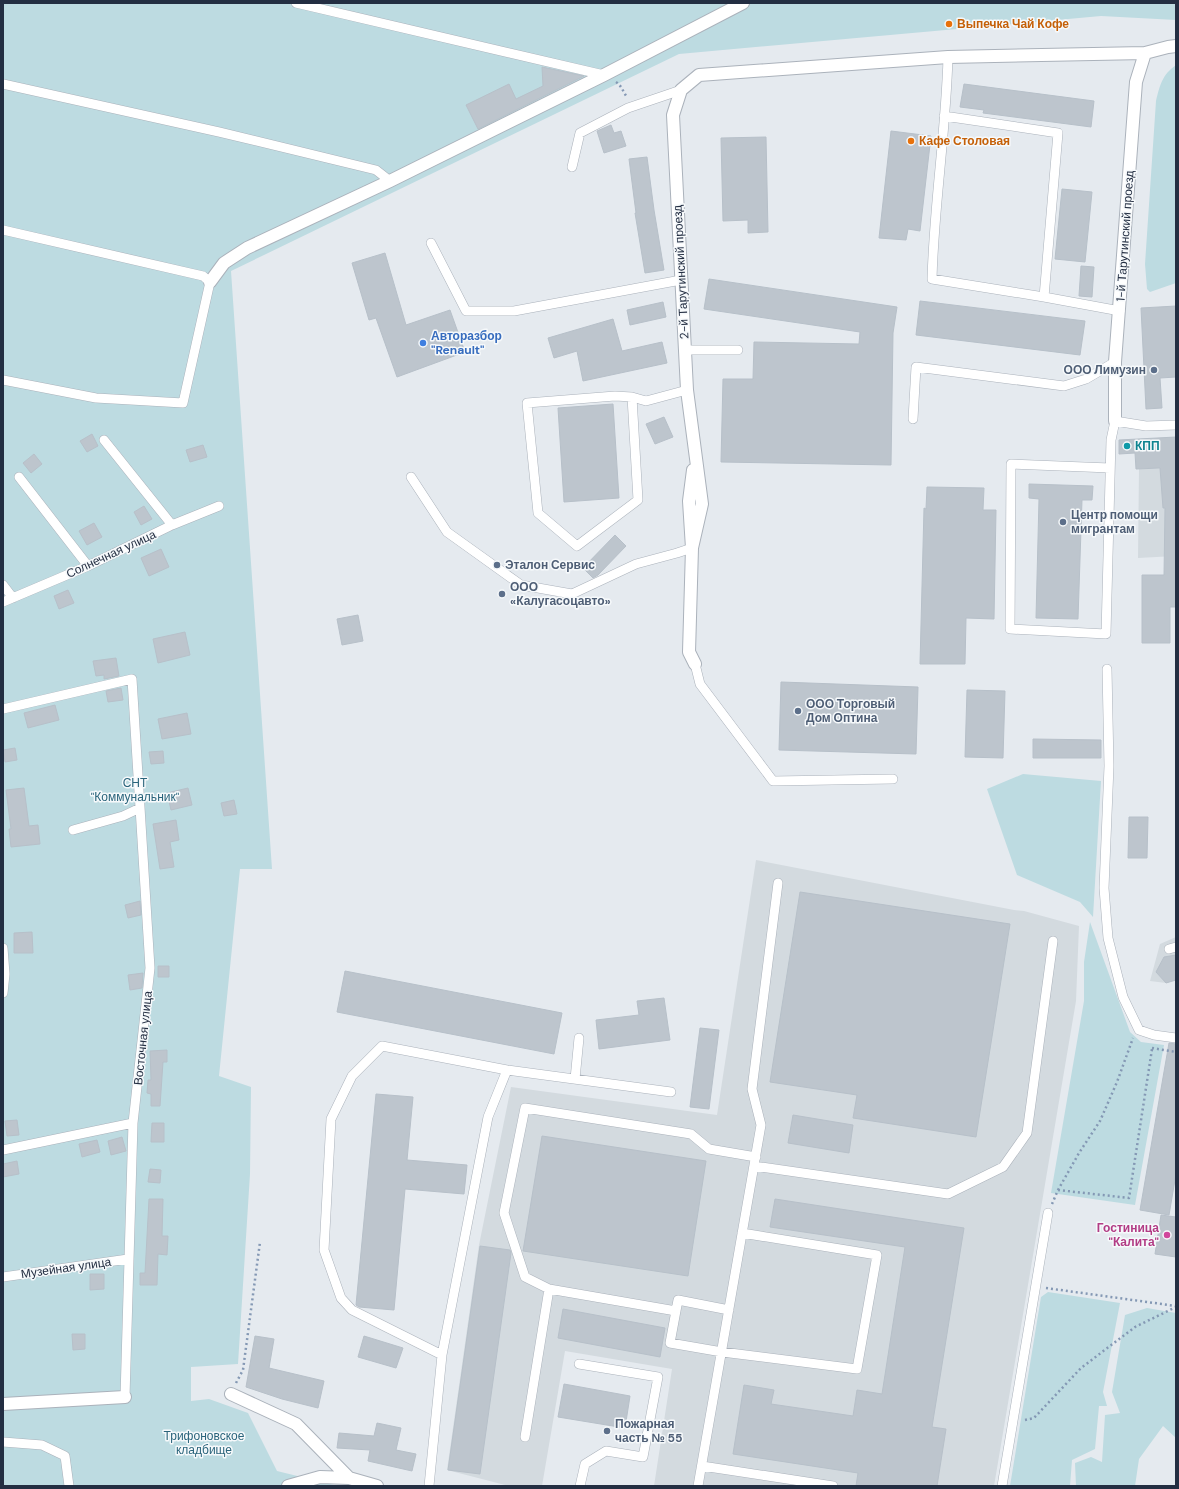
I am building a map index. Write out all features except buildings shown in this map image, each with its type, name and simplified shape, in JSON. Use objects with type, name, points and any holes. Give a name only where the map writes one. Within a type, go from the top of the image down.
[{"type":"street","points":[[210,282],[224,263],[246,248],[390,181],[604,75],[743,3]]},
{"type":"street","points":[[681,90],[699,75],[948,57],[1145,53],[1168,46],[1176,46]]},
{"type":"street","name":"1-й Тарутинский проезд","points":[[1115,421],[1115,362],[1136,82],[1145,53]]},
{"type":"street","name":"2-й Тарутинский проезд","points":[[681,90],[673,115],[681,280],[687,390],[702,504],[692,548],[689,652],[695,664]]},
{"type":"street","points":[[230,1394],[296,1424],[349,1478]]},
{"type":"street","points":[[3,1404],[125,1397]]},
{"type":"street","points":[[288,1486],[320,1477],[349,1478],[377,1486]]},
{"type":"lane","points":[[296,3],[604,75]]},
{"type":"lane","points":[[948,57],[933,243],[932,279],[1044,296],[1120,311]]},
{"type":"lane","points":[[3,84],[219,132],[376,170],[390,181]]},
{"type":"lane","points":[[572,167],[580,133],[628,108],[681,90]]},
{"type":"lane","points":[[944,116],[1058,133],[1044,296]]},
{"type":"lane","points":[[3,230],[203,276],[210,282],[182,403],[96,398],[3,380]]},
{"type":"lane","points":[[431,243],[466,311],[514,311],[681,280]]},
{"type":"lane","points":[[685,350],[738,350]]},
{"type":"lane","points":[[913,419],[916,367],[1064,386],[1086,379],[1115,362]]},
{"type":"lane","points":[[632,397],[638,500],[577,546],[538,513],[527,404],[615,396],[632,397],[646,401],[687,390]]},
{"type":"lane","points":[[1110,468],[1011,464],[1010,629],[1106,634],[1110,468],[1115,421],[1146,426],[1176,425]]},
{"type":"lane","points":[[104,440],[172,525]]},
{"type":"lane","points":[[19,477],[88,566]]},
{"type":"lane","points":[[411,477],[447,532],[521,585],[572,594],[636,564],[692,548]]},
{"type":"lane","name":"Солнечная улица","points":[[3,602],[88,566],[172,525],[219,506]]},
{"type":"lane","points":[[3,585],[13,598]]},
{"type":"lane","points":[[695,664],[700,684],[773,781],[893,779]]},
{"type":"lane","points":[[1107,668],[1109,766],[1104,888],[1108,938],[1123,997],[1139,1030],[1154,1035],[1176,1038]]},
{"type":"lane","name":"Восточная улица","points":[[3,709],[132,679],[150,968],[133,1123],[125,1397]]},
{"type":"lane","points":[[73,830],[123,816],[140,808]]},
{"type":"lane","points":[[698,1486],[761,1124],[752,1089],[778,883]]},
{"type":"lane","points":[[676,1311],[549,1289],[525,1277],[504,1213],[525,1108],[690,1134],[709,1149],[755,1161],[948,1194],[1003,1167],[1027,1133],[1054,941]]},
{"type":"lane","points":[[3,948],[5,974],[3,993]]},
{"type":"lane","points":[[575,1079],[579,1038]]},
{"type":"lane","points":[[442,1355],[352,1310],[341,1298],[324,1250],[331,1119],[352,1076],[382,1046],[507,1070],[671,1092]]},
{"type":"lane","points":[[430,1486],[442,1355],[488,1117],[507,1070]]},
{"type":"lane","points":[[3,1150],[133,1123]]},
{"type":"lane","points":[[1002,1486],[1048,1213]]},
{"type":"lane","points":[[729,1310],[678,1300],[670,1342],[722,1352],[857,1369],[877,1255],[742,1233]]},
{"type":"lane","name":"Музейная улица","points":[[3,1277],[128,1259]]},
{"type":"lane","points":[[525,1437],[549,1289]]},
{"type":"lane","points":[[579,1364],[658,1377],[643,1457],[606,1451],[585,1464],[580,1486]]},
{"type":"lane","points":[[3,1442],[42,1445],[65,1456],[69,1486]]},
{"type":"lane","points":[[702,1466],[833,1486]]},
{"type":"path","points":[[1048,1213],[1058,1190],[1100,1121],[1117,1082],[1131,1042],[1139,1030]]},
{"type":"path","points":[[1058,1190],[1129,1198],[1152,1048]]},
{"type":"path","points":[[230,1394],[243,1370],[260,1242]]},
{"type":"path","points":[[1036,1286],[1176,1306]]},
{"type":"path","points":[[1013,1423],[1034,1418],[1087,1364],[1135,1327],[1176,1306]]},
{"type":"shaded area","points":[[1176,468],[1175,556],[1138,558],[1139,469]]},
{"type":"shaded area","points":[[756,860],[1024,911],[1079,926],[1076,1001],[994,1486],[654,1486],[672,1369],[565,1351],[542,1486],[509,1486],[447,1470],[479,1245],[511,1087],[717,1115]]},
{"type":"shaded area","points":[[1176,937],[1176,980],[1166,983],[1150,981],[1160,944]]},
{"type":"green space","points":[[3,3],[1176,3],[1176,20],[1101,16],[679,54],[231,271],[272,869],[240,869],[219,1076],[251,1087],[250,1174],[238,1364],[191,1367],[191,1401],[209,1399],[248,1413],[277,1471],[338,1486],[3,1486]]},
{"type":"green space","points":[[1176,65],[1176,283],[1150,292],[1147,289],[1145,264],[1156,101],[1160,85],[1171,69]]},
{"type":"green space","points":[[1023,774],[1101,781],[1093,917],[1080,902],[1017,875],[987,789]]},
{"type":"green space","points":[[1090,922],[1130,1032],[1141,1042],[1164,1045],[1135,1205],[1051,1193],[1084,1001],[1084,962]]},
{"type":"green space","points":[[1048,1292],[1120,1303],[1103,1392],[1107,1406],[1099,1406],[1095,1449],[1072,1460],[1070,1486],[1010,1486],[1041,1297]]},
{"type":"green space","points":[[1147,1308],[1176,1313],[1176,1438],[1163,1426],[1139,1459],[1135,1486],[1076,1486],[1075,1463],[1091,1457],[1102,1462],[1105,1415],[1120,1413],[1112,1392],[1125,1315]]},
{"type":"place","name":"Выпечка Чай Кофе","points":[[949,24]]},
{"type":"place","name":"Кафе Столовая","points":[[911,141]]},
{"type":"place","name":"Авторазбор \"Renault\"","points":[[423,343]]},
{"type":"place","name":"ООО Лимузин","points":[[1154,370]]},
{"type":"place","name":"КПП","points":[[1127,446]]},
{"type":"place","name":"Центр помощи мигрантам","points":[[1063,522]]},
{"type":"place","name":"Эталон Сервис","points":[[497,565]]},
{"type":"place","name":"ООО «Калугасоцавто»","points":[[502,594]]},
{"type":"place","name":"ООО Торговый Дом Оптина","points":[[798,711]]},
{"type":"place","name":"Гостиница \"Калита\"","points":[[1167,1235]]},
{"type":"place","name":"Пожарная часть № 55","points":[[607,1431]]},
{"type":"park label","name":"СНТ \"Коммунальник\"","points":[[135,790]]},
{"type":"park label","name":"Трифоновское кладбище","points":[[204,1443]]}]
